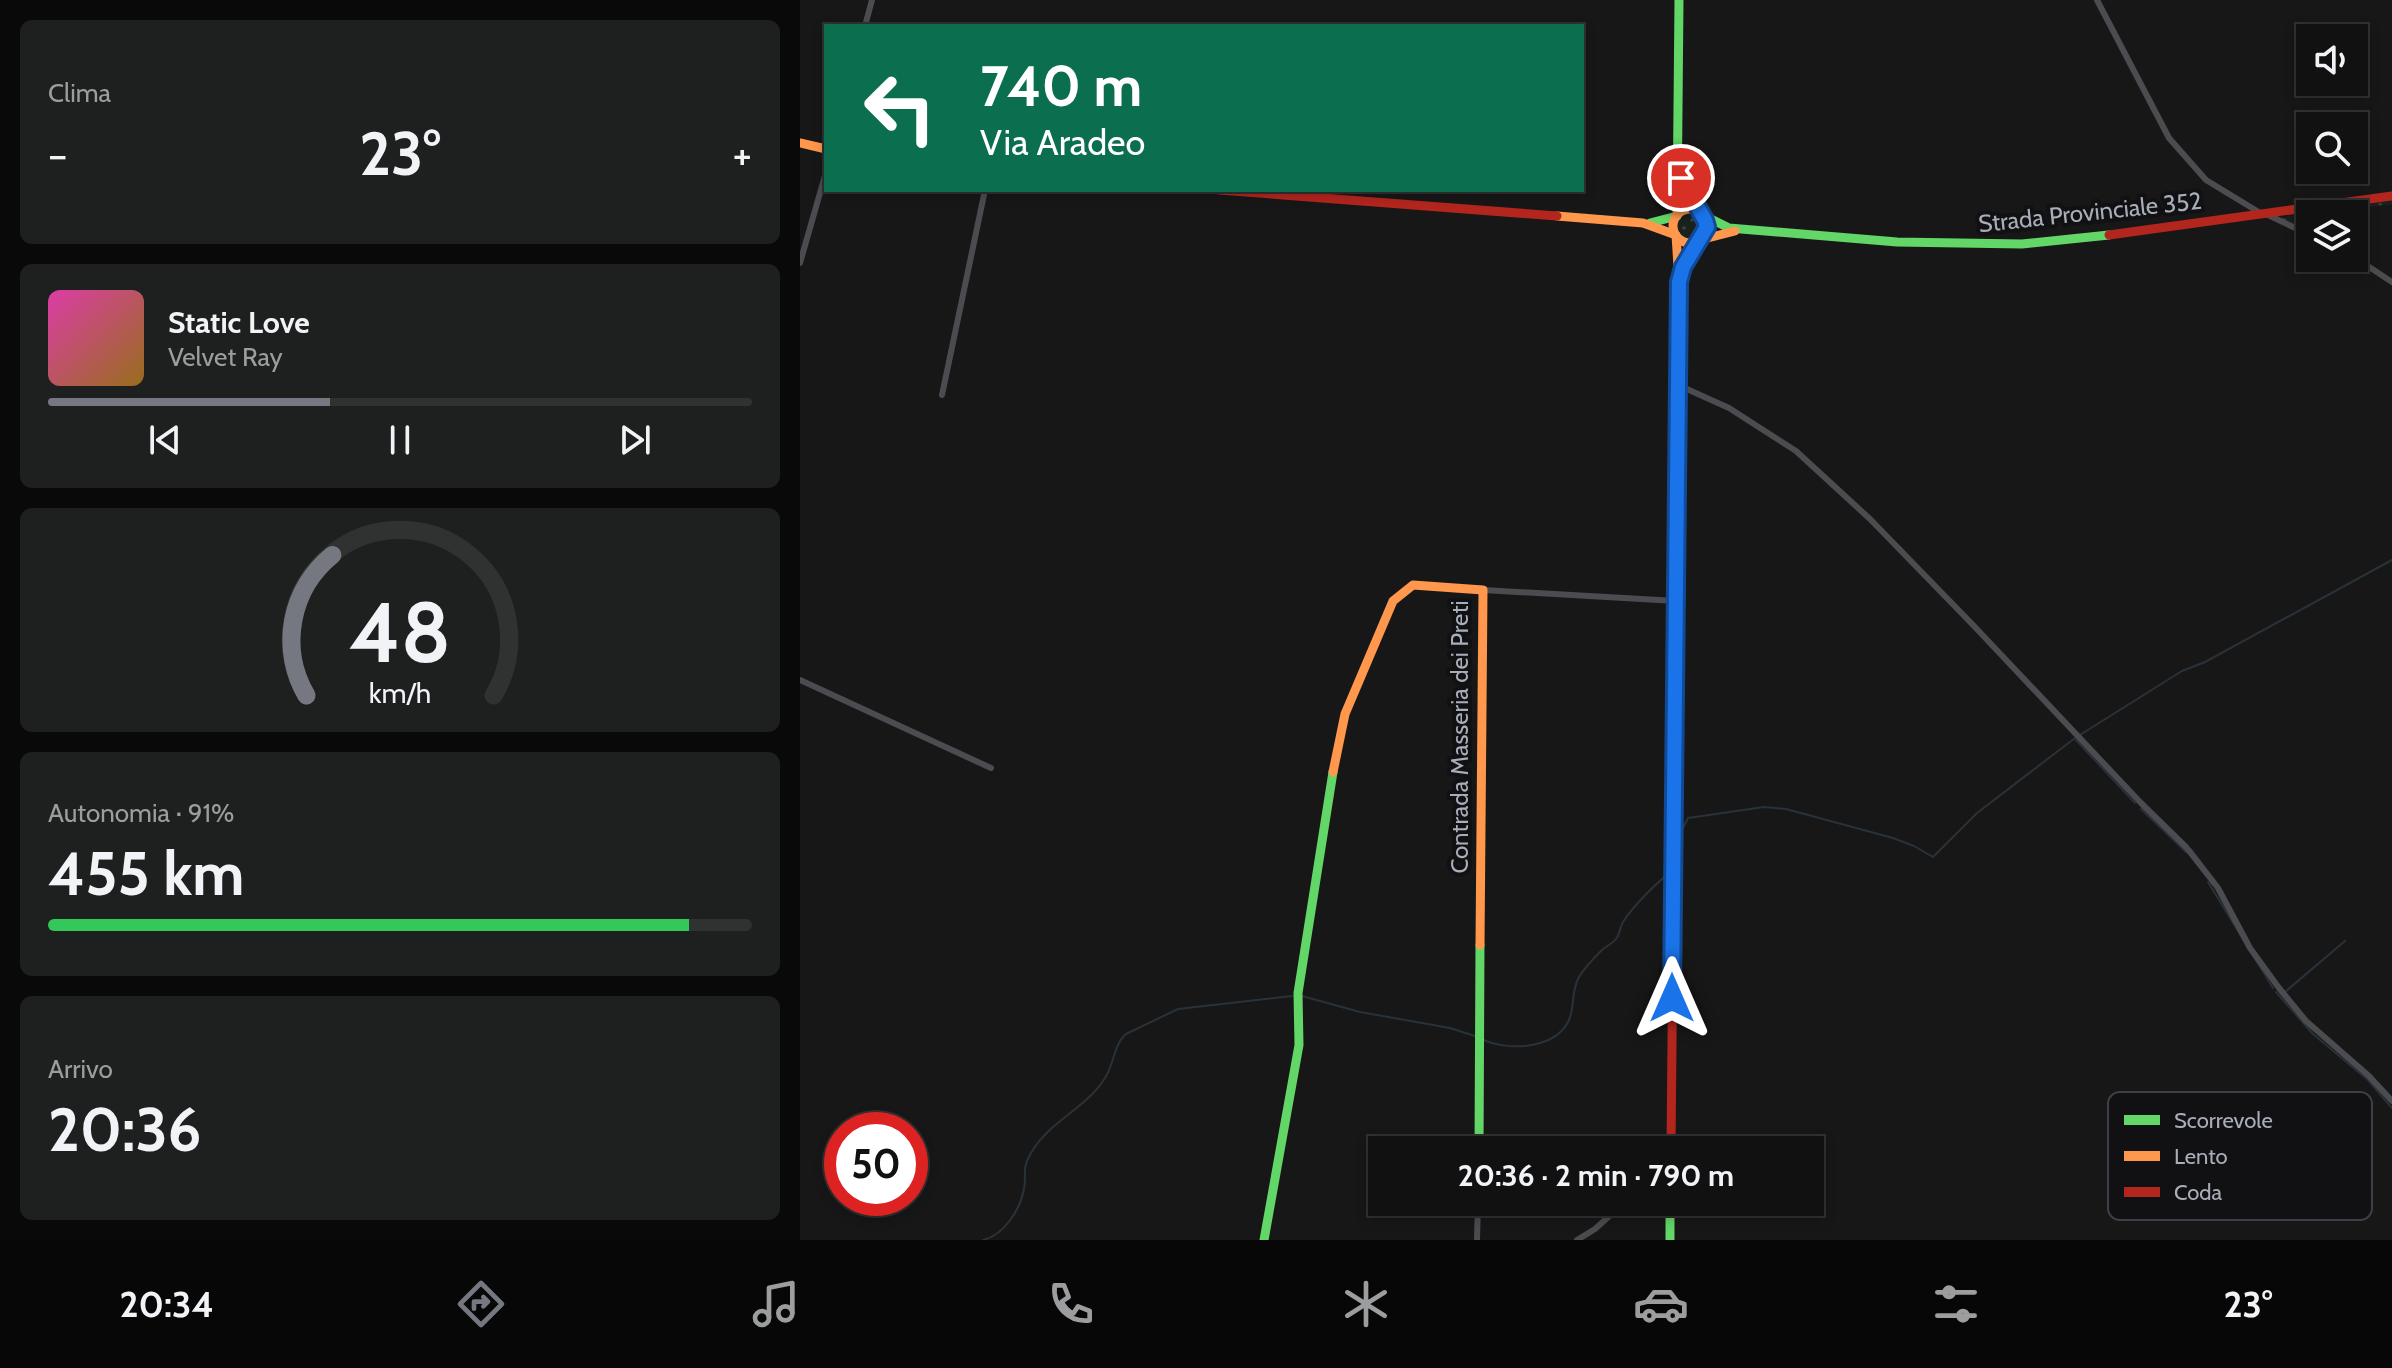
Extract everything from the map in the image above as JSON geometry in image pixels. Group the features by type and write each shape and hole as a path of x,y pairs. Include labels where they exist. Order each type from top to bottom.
{"main road":[{"path":"1671,1136 1679,282 1674,224 1680,166 1679,0"},
{"path":"800,143 824,149"},
{"path":"1679,282 1683,267 1707,227 1684,186 1680,166"},
{"path":"1245,192 1643,223 1654,223 1690,210 1701,214"},
{"name":"Strada Provinciale 352","path":"1701,214 1729,228 1743,231 1897,242 2022,244 2392,196"},
{"path":"1643,223 1676,235 1687,243 1700,240"},
{"name":"Strada Provinciale 352","path":"1700,240 1721,233 1743,231"},
{"name":"Contrada Masseria dei Preti","path":"1264,1240 1299,1045 1298,993 1326,806 1345,714 1393,601 1413,585 1483,590 1479,1136"},
{"path":"1670,1216 1670,1240"}],"street":[{"path":"866,24 872,0"},
{"path":"2097,0 2169,138 2206,180 2296,228"},
{"path":"800,263 824,179"},
{"path":"942,395 985,192"},
{"path":"2368,266 2392,282"},
{"path":"1678,385 1729,408 1796,451 1870,519 2201,863 2250,948 2279,988 2306,1021 2369,1076 2392,1101"},
{"path":"1483,590 1676,601"},
{"path":"800,680 991,768"},
{"path":"1477,1240 1478,1216"},
{"path":"1577,1240 1609,1216"}],"shaded area":[{"path":"2392,201 2392,204 2368,207 2368,205"},
{"path":"1690,212 1700,216 1704,226 1700,236 1690,240 1680,236 1676,226 1680,216"},
{"path":"2296,215 2290,218 2296,226 2279,218"}],"waterway":[{"path":"1677,871 1681,869 1682,830 1688,818 1764,807 1786,809 1893,838 1933,857 1977,813 2075,738 2182,671 2205,662 2392,560"},
{"path":"2076,740 2135,803"},
{"path":"2141,809 2186,852"},
{"path":"2191,849 2216,882"},
{"path":"1484,1040 1505,1046 1530,1045 1552,1038 1561,1031 1570,1017 1576,984 1583,972 1616,939 1623,922 1638,903 1671,873"},
{"path":"2208,882 2273,988"},
{"path":"2285,992 2345,941"},
{"path":"2276,992 2313,1034 2368,1080 2392,1108"},
{"path":"983,1240 998,1233 1015,1213 1022,1197 1025,1168 1031,1153 1047,1132 1097,1089 1126,1034 1178,1009 1292,996"},
{"path":"1302,996 1360,1012 1450,1028 1475,1036"}],"traffic: fast":[{"path":"1650,223 1677,216 1679,0"},
{"path":"1680,166 1684,186 1701,214 1729,228 1897,242 2022,244 2109,235"},
{"path":"1264,1240 1299,1045 1298,993 1333,772"},
{"path":"1479,1136 1480,945"},
{"path":"1670,1216 1670,1240"}],"traffic: slow":[{"path":"800,143 824,149"},
{"path":"1690,209 1702,214 1707,226 1702,238 1690,243 1678,238 1673,226 1678,214 1690,209"},
{"path":"1557,216 1643,223 1676,235 1679,282 1675,720"},
{"path":"1680,275 1700,240 1735,231"},
{"path":"1333,772 1345,714 1393,601 1413,585 1483,590 1480,945"}],"traffic: jam":[{"path":"1245,192 1557,216"},
{"path":"2109,235 2392,196"},
{"path":"1671,1136 1675,720"}],"route":[{"path":"1672,998 1679,282 1683,267 1707,227 1681,178"}]}
